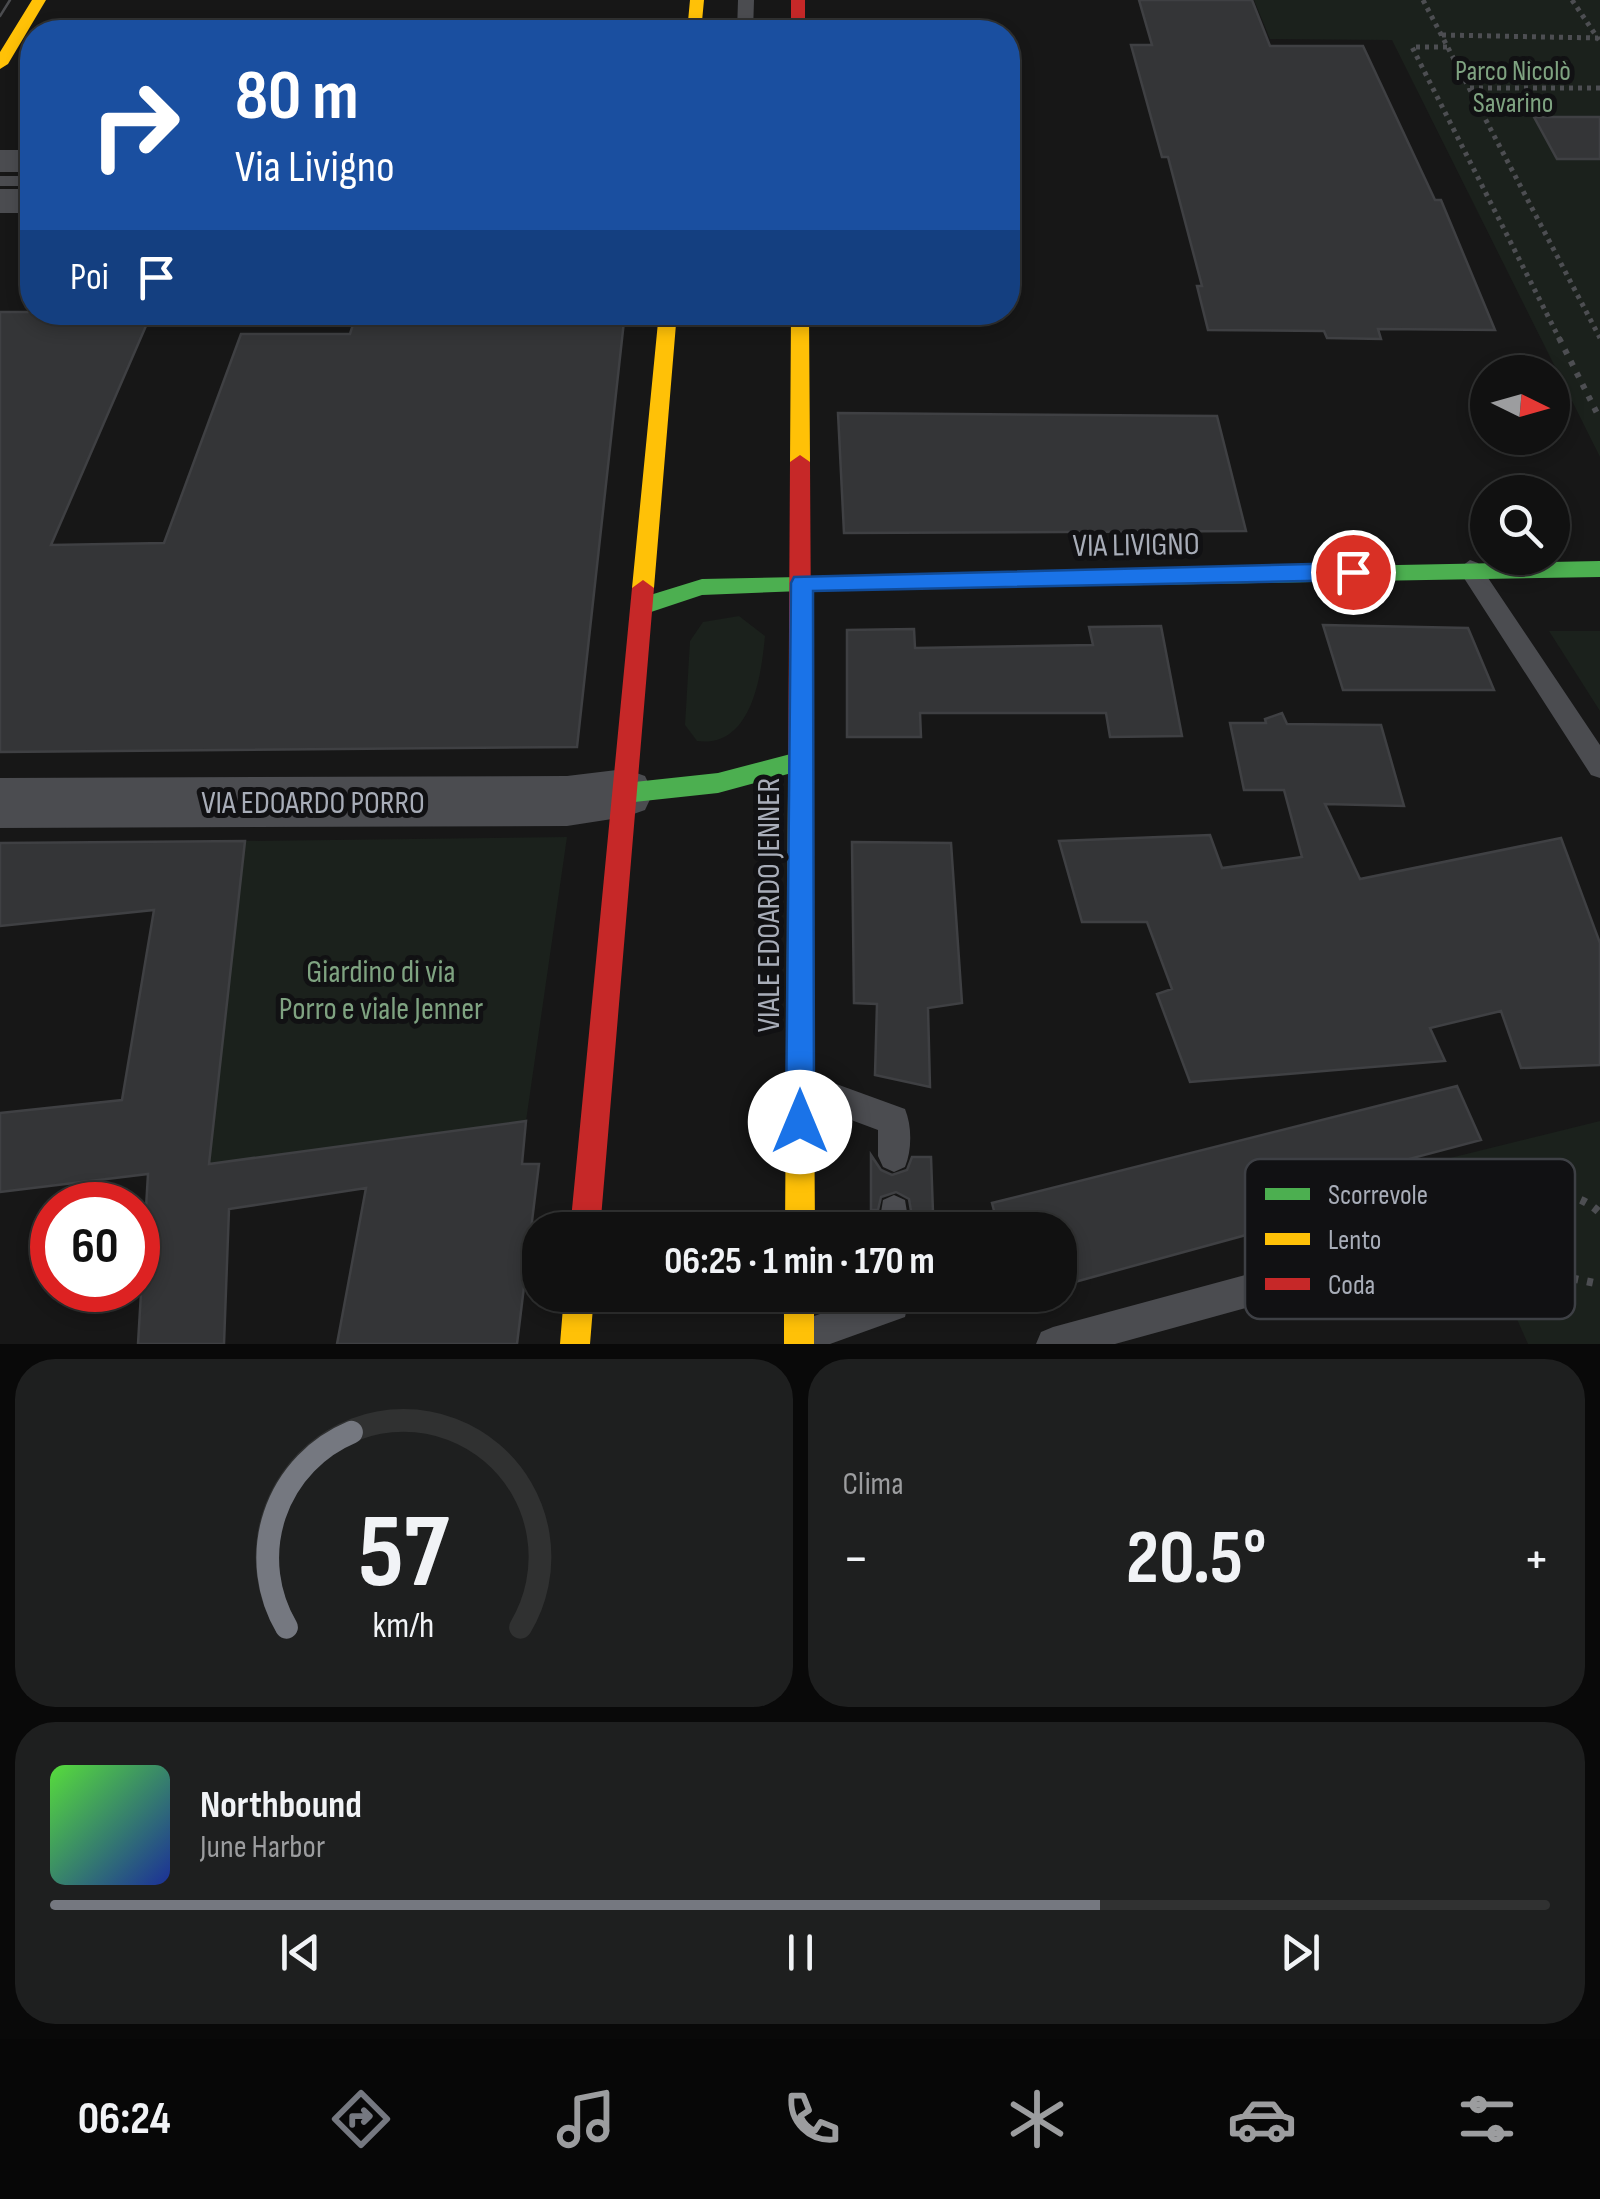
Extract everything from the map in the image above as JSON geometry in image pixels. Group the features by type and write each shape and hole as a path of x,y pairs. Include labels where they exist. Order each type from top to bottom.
{"main road":[{"path":"0,64 20,30"},
{"path":"587,1212 667,325"},
{"name":"VIALE EDOARDO JENNER","path":"800,325 800,1212"},
{"name":"VIA LIVIGNO","path":"1570,569 1600,569"},
{"name":"VIA LIVIGNO","path":"802,583 1470,570"},
{"path":"642,606 702,588 802,583"},
{"name":"VIALE EDOARDO JENNER","path":"624,793 718,783 802,761"},
{"path":"575,1344 578,1312"},
{"path":"799,1340 800,1312"}],"street":[{"name":"VIA EDOARDO PORRO","path":"0,803 567,802 624,793"}],"lane":[{"path":"1473,575 1600,768"},
{"path":"800,1086 894,1120 894,1156"},
{"path":"1053,1344 1245,1292"},
{"path":"799,1340 874,1312"}],"path":[{"path":"1423,0 1600,338"},
{"path":"1572,0 1599,39"},
{"path":"1442,35 1599,39"},
{"path":"1448,47 1412,47 1600,419"},
{"path":"1470,88 1600,88"},
{"path":"1575,1197 1588,1200 1600,1213"},
{"path":"1575,1279 1600,1284"}],"green space":[{"name":"Parco Nicolò Savarino","path":"1254,0 1600,0 1600,457 1570,397 1570,355 1549,355 1392,40 1270,39"},
{"path":"739,616 765,636 756,690 750,707 730,734 697,741 685,725 690,641 703,622"},
{"path":"1549,631 1600,631 1600,711"},
{"name":"Giardino di via Porro e viale Jenner","path":"567,837 526,1121 209,1167 245,841"},
{"path":"1600,1121 1600,1344 1528,1344 1517,1319 1575,1319 1575,1159 1446,1159"}],"building":[{"path":"1139,0 1252,0 1270,46 1363,46 1435,200 1441,200 1495,330 1378,329 1381,339 1327,338 1324,331 1208,330 1197,286 1202,286 1168,157 1162,157 1131,45 1152,45"},
{"path":"1534,117 1600,117 1600,159 1557,159"},
{"path":"0,312 20,312 20,325 146,325 51,545 164,543 241,334 350,334 353,325 624,325 577,747 0,752"},
{"path":"838,413 1217,416 1246,531 844,533"},
{"path":"1323,625 1468,628 1494,690 1343,690"},
{"path":"1161,626 1182,736 1110,737 1106,713 920,713 921,737 847,737 847,630 914,629 915,648 1093,645 1089,627"},
{"path":"1282,713 1287,724 1381,725 1404,806 1325,804 1360,879 1561,838 1600,943 1600,1065 1521,1068 1501,1011 1430,1028 1445,1061 1190,1082 1157,994 1172,989 1147,922 1082,922 1059,841 1210,835 1222,868 1302,857 1284,790 1244,790 1230,723 1266,723 1265,719"},
{"path":"245,841 209,1164 526,1121 522,1164 539,1164 533,1212 522,1212 522,1303 517,1344 337,1344 366,1188 229,1209 224,1344 138,1344 140,1312 160,1312 160,1182 148,1182 148,1174 82,1182 30,1182 30,1188 0,1192 0,1113 122,1100 154,910 0,926 0,843"},
{"path":"852,842 951,843 962,1003 928,1008 930,1087 875,1075 877,1004 854,1003"},
{"path":"1457,1086 1481,1140 1409,1159 1245,1159 1245,1235 1077,1281 1077,1212 994,1212 992,1203"},
{"path":"871,1155 881,1170 892,1175 907,1170 912,1157 931,1157 933,1212 911,1211 909,1199 896,1192 881,1197 878,1210 871,1210"}],"tram line":[{"path":"0,16 10,0"}],"traffic: fast":[{"path":"802,583 1600,569"},
{"path":"642,606 702,587 802,583"},
{"path":"625,793 718,783 802,761"}],"traffic: slow":[{"path":"27,20 39,0"},
{"path":"695,20 697,0"},
{"path":"0,64 20,31"},
{"path":"643,588 667,325"},
{"path":"800,325 800,462"},
{"path":"800,796 800,1212"},
{"path":"575,1344 578,1312"},
{"path":"799,1312 799,1344"}],"traffic: jam":[{"path":"798,0 798,20"},
{"path":"800,462 800,796"},
{"path":"587,1212 643,588"}],"route":[{"path":"800,1122 802,583 1353,572"}]}
